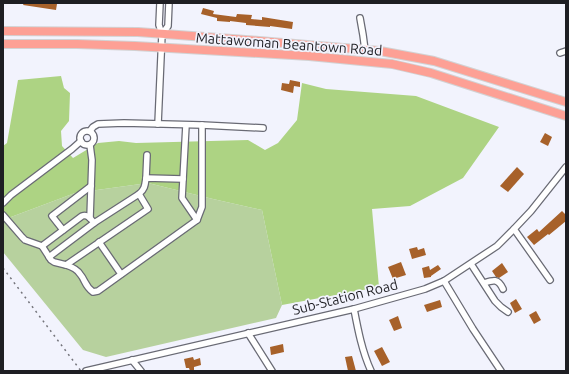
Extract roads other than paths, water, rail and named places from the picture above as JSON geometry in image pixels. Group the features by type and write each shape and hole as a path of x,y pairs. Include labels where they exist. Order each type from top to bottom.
{"highway":[{"name":"Mattawoman Beantown Road","path":"3,31 138,32 380,51 430,60 566,102"},
{"name":"Mattawoman Beantown Road","path":"3,44 77,44 161,48 309,56 392,64 431,73 566,116"},
{"path":"353,60 361,56 423,66 430,60"}],"street":[{"path":"158,124 162,34 159,25 160,3"},
{"path":"162,34 168,26 169,3"},
{"path":"360,18 365,50"},
{"path":"560,53 566,51"},
{"path":"90,132 93,127 98,124 124,123 263,128"},
{"path":"186,125 182,198 197,220"},
{"path":"3,215 25,240 42,246 54,262 75,269 81,274 88,288 93,292 98,291 197,220 202,207 202,125"},
{"path":"3,203 72,149 81,141 83,132 88,131 94,135 94,141 90,145"},
{"path":"81,141 84,144 90,145"},
{"path":"90,145 92,160 90,218"},
{"path":"49,257 94,223 143,190 145,187 146,178 146,155"},
{"name":"Sub-Station Road","path":"86,371 354,309 425,289 444,281 497,246 531,211 566,168"},
{"path":"146,178 183,179"},
{"path":"63,230 52,216 91,186"},
{"path":"66,265 148,209 139,194"},
{"path":"42,246 82,216 87,216 94,223"},
{"path":"514,229 550,280"},
{"path":"99,242 121,274"},
{"path":"471,264 495,301 508,312"},
{"path":"484,283 494,280 498,281 503,288"},
{"path":"444,281 501,371"},
{"path":"354,309 360,340 371,371"},
{"path":"248,333 272,371"},
{"path":"132,360 141,371"}],"railway":[{"path":"3,268 81,371"}]}
